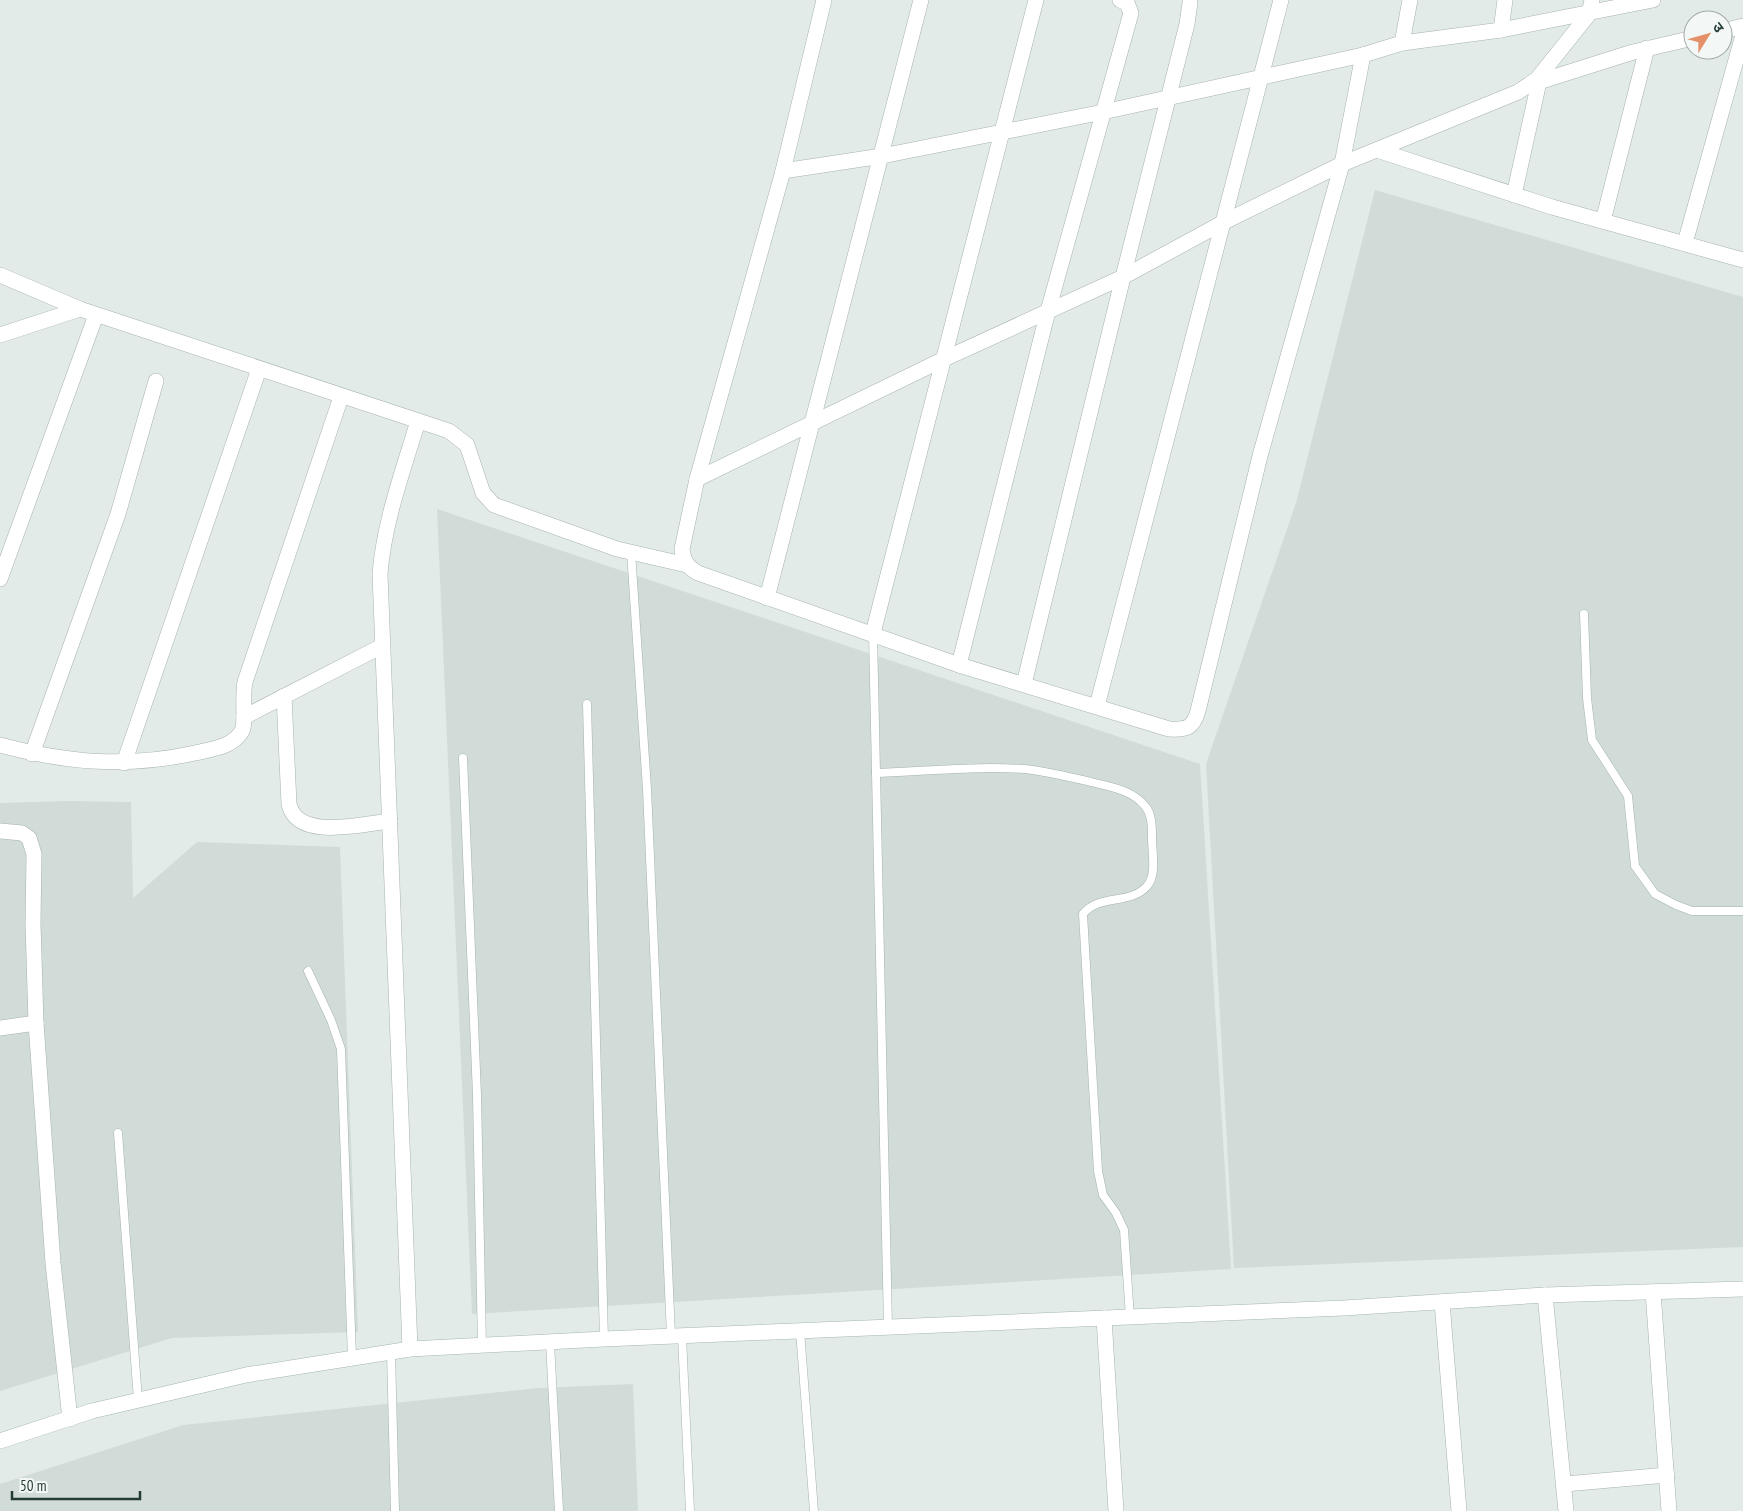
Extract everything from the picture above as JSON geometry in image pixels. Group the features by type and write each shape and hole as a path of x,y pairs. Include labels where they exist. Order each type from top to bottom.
{"street":[{"path":"687,565 683,559 682,549 696,478 783,171 824,0"},
{"path":"767,598 921,0"},
{"path":"873,633 1036,0"},
{"path":"959,665 1048,311 1130,13 1127,2 1120,0"},
{"path":"1097,706 1263,78 1271,36 1281,0"},
{"path":"1402,43 1410,0"},
{"path":"1501,30 1505,0"},
{"path":"783,171 882,156 1103,112 1363,55 1402,43 1501,30 1591,7 1653,0"},
{"path":"1024,684 1187,24 1190,3"},
{"path":"1514,195 1535,83 1591,7"},
{"path":"1685,243 1743,35"},
{"path":"696,478 813,424 942,360 1123,277 1224,222 1342,164 1496,102 1535,83 1647,48 1683,40"},
{"path":"1603,221 1647,48"},
{"path":"0,275 96,315 449,431 467,445 483,493 494,505 630,552 687,565 698,572 767,598 873,633 959,665 1169,728 1190,728 1195,722 1260,456 1342,164 1363,55"},
{"path":"1377,150 1514,195 1743,260"},
{"path":"0,335 80,309"},
{"path":"0,579 96,315"},
{"path":"124,763 258,368"},
{"path":"32,754 118,514 156,381"},
{"path":"0,745 32,754 73,761 124,763 161,760 218,748 236,739 243,730 242,702 245,682 341,397"},
{"path":"410,1349 380,605 382,550 418,421"},
{"path":"244,717 382,646"},
{"path":"284,696 290,804 296,818 312,827 390,821"},
{"path":"0,830 22,833 29,838 32,845 36,1023 53,1262 70,1419"},
{"path":"0,1028 36,1023"},
{"path":"0,1441 138,1400 246,1375 410,1349 1130,1317 1442,1302 1545,1295 1743,1289"},
{"path":"1653,1292 1670,1511"},
{"path":"1545,1295 1565,1484 1566,1511"},
{"path":"1442,1302 1459,1511"},
{"path":"1104,1318 1116,1511"},
{"path":"1565,1484 1666,1475"}],"lane":[{"path":"630,552 647,790 676,1336 690,1511"},
{"path":"1584,614 1587,698 1592,740 1628,796 1635,866 1655,894 1676,905 1692,910 1743,911"},
{"path":"873,633 888,1327"},
{"path":"586,704 604,1339"},
{"path":"462,758 477,1096 482,1346"},
{"path":"876,773 964,769 1024,770 1122,790 1138,798 1147,807 1151,817 1152,832 1152,875 1147,886 1138,893 1089,907 1083,914 1098,1171 1104,1195 1124,1230 1130,1317"},
{"path":"308,971 331,1020 341,1049 352,1358"},
{"path":"118,1133 138,1400"},
{"path":"800,1331 814,1511"},
{"path":"550,1343 559,1511"},
{"path":"391,1352 395,1511"}],"shaded area":[{"path":"1375,190 1743,297 1743,1247 1234,1268 1206,764 1296,503"},
{"path":"437,509 1200,764 1231,1269 472,1314"},
{"path":"131,802 133,898 197,842 340,847 358,1332 172,1338 0,1391 0,803"},
{"path":"633,1384 638,1511 0,1511 0,1484 183,1425 538,1388"}]}
